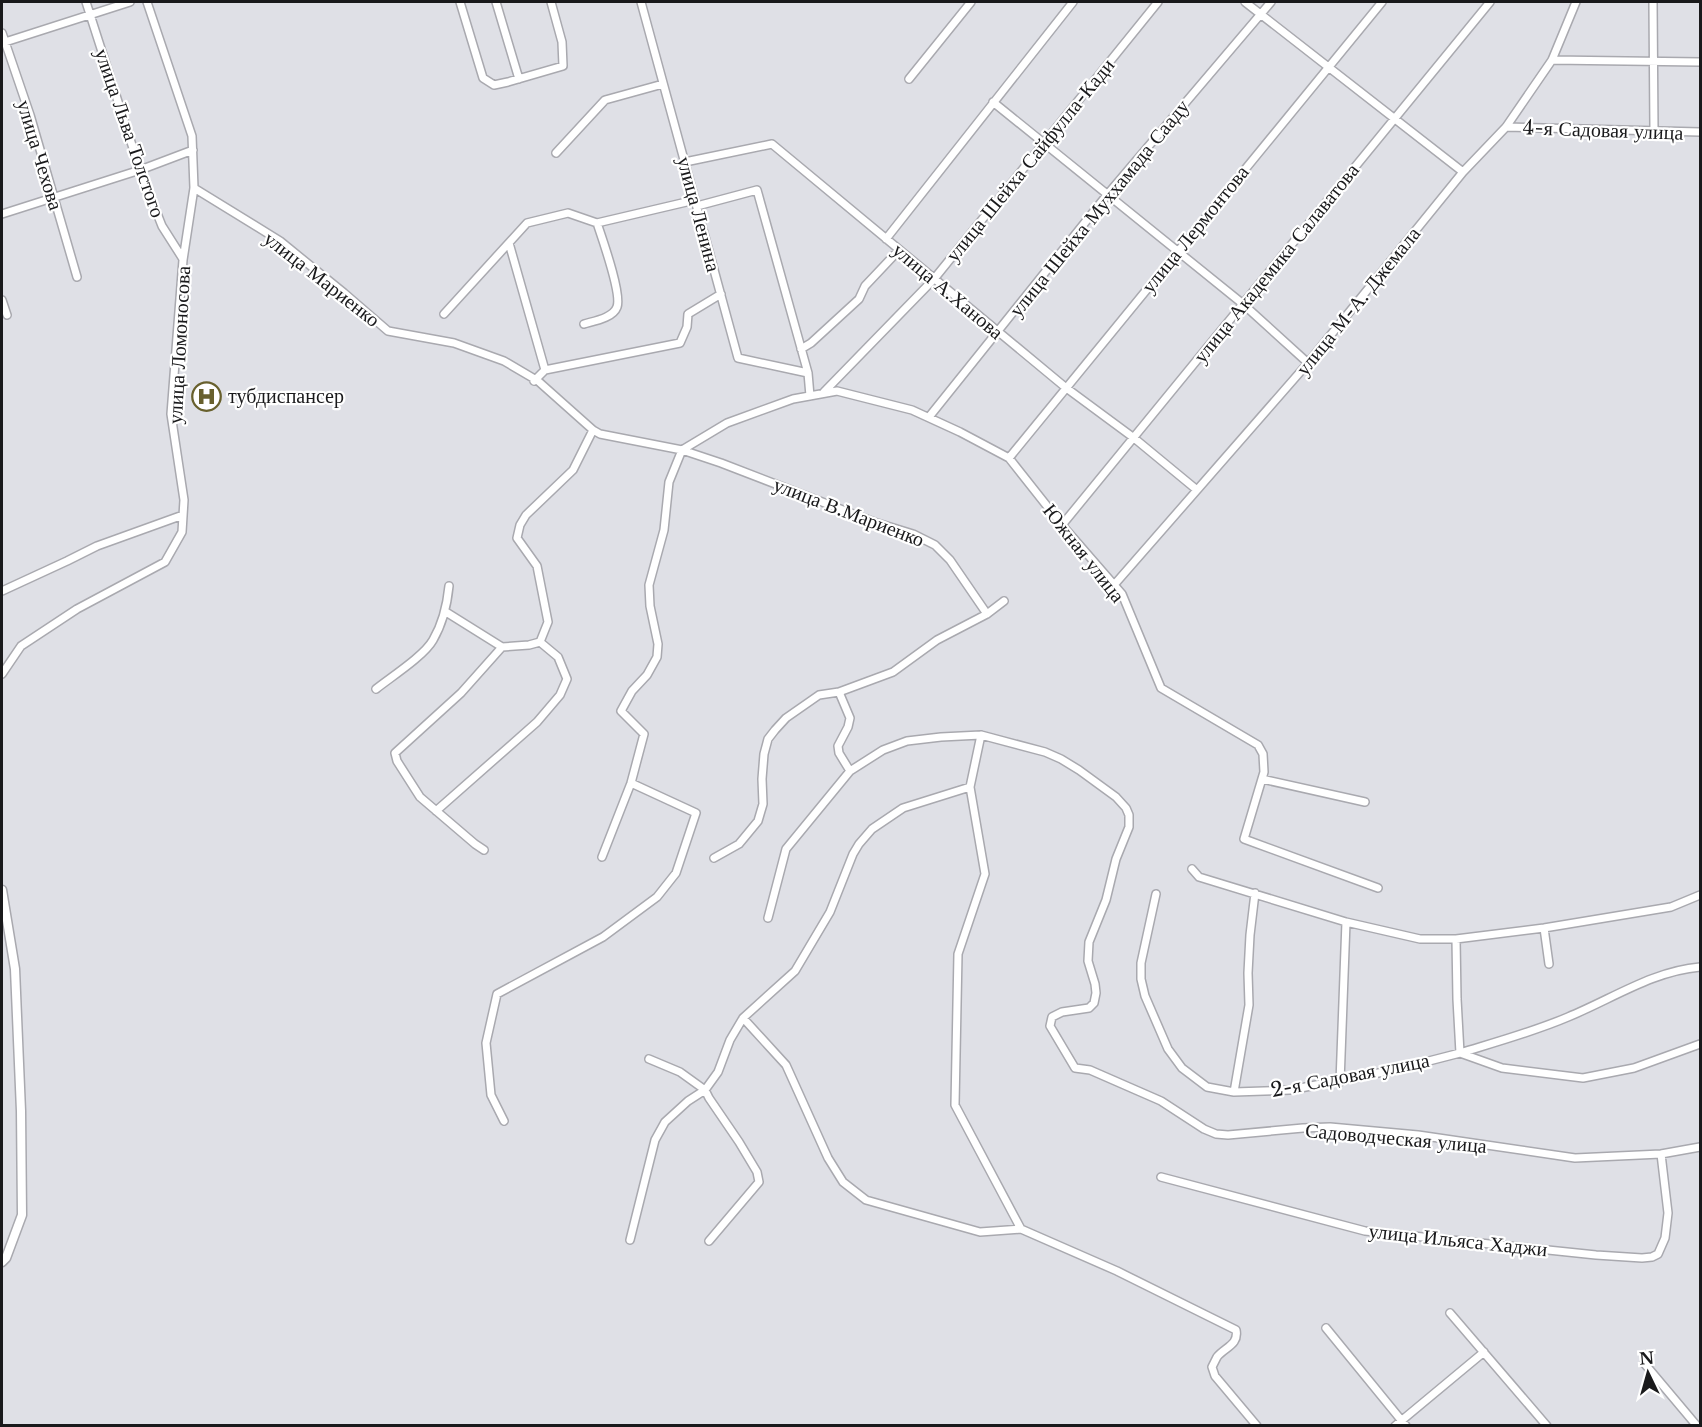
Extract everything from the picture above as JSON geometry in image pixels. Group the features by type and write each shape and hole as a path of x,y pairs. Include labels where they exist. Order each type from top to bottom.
{"street":[{"name":"улица Льва Толстого","path":"86,2 140,170 162,226 183,260"},
{"path":"3,43 130,2"},
{"name":"улица Ломоносова","path":"2,674 21,646 77,609 165,562 183,532 184,500 171,414 183,260 194,188 193,150 192,136 147,2"},
{"path":"460,2 483,78 494,85 563,66 562,42 551,2"},
{"path":"496,2 519,79"},
{"name":"улица Ленина","path":"641,2 738,358 808,373"},
{"path":"909,79 971,2"},
{"path":"886,239 1073,2"},
{"name":"улица Шейха Сайфулла-Кади","path":"822,393 934,279 1158,2"},
{"path":"1245,2 1463,172"},
{"name":"улица Шейха Муххамада Сааду","path":"929,417 1107,195 1271,2"},
{"name":"улица Лермонтова","path":"1009,458 1382,2"},
{"name":"улица Академика Салаватова","path":"1062,525 1490,2"},
{"name":"улица М-А. Джемала","path":"1114,585 1308,363 1463,172 1506,127 1552,60 1576,2"},
{"path":"1653,2 1654,131"},
{"name":"улица Чехова","path":"2,33 3,43 30,115 77,277"},
{"path":"1552,60 1701,62"},
{"path":"556,153 605,100 663,84"},
{"path":"993,102 1243,304 1308,363"},
{"name":"4-я Садовая улица","path":"1506,127 1701,132"},
{"name":"улица А.Ханова","path":"685,162 772,144 1065,387 1134,438 1197,490"},
{"path":"2,214 140,170 193,150"},
{"name":"улица Мариенко","path":"194,188 280,242 388,331 454,343 504,361 534,380 600,434 682,450"},
{"path":"444,314 527,223 568,213 597,223 757,190 808,373 810,396"},
{"path":"584,324 609,315 618,304 617,291 597,223"},
{"path":"509,243 545,370"},
{"path":"801,349 811,343 859,299 865,286 899,250"},
{"path":"534,380 545,370 680,343 687,327 688,314 721,294"},
{"path":"2,300 7,315"},
{"name":"Южная улица","path":"682,450 727,423 793,399 837,391 912,410 1009,458 1062,525 1122,594 1161,688 1258,745 1263,754 1264,772 1244,839 1378,888"},
{"path":"540,642 548,622 537,566 517,538 520,525 526,515 573,470 593,430"},
{"path":"602,857 631,783 644,734 621,711 632,691 647,675 657,657 658,644 650,606 649,585 664,530 669,482 682,450"},
{"name":"улица В.Мариенко","path":"682,450 874,522 913,534 935,545 950,560 987,614"},
{"path":"2,591 97,546 183,515"},
{"path":"376,689 433,642 446,612 449,586"},
{"path":"714,858 739,844 758,820 763,804 764,754 768,739 786,718 819,695 839,692 893,672 937,640 987,614 1004,601"},
{"path":"446,612 502,647 540,642"},
{"path":"436,811 537,722 560,695 567,679 558,657 540,642"},
{"path":"484,850 420,797 397,761 395,753 461,693 502,647"},
{"path":"839,692 850,718 838,746 839,753 850,771"},
{"path":"981,735 970,787 985,874 958,954 955,1105 1021,1229"},
{"name":"Садоводческая улица","path":"768,918 786,849 850,771 883,750 907,741 981,735 1045,752 1061,759 1116,797 1129,815 1129,827 1116,859 1106,900 1089,942 1088,961 1096,993 1094,1003 1089,1008 1062,1012 1052,1017 1050,1026 1076,1068 1090,1070 1161,1101 1204,1129 1216,1134 1330,1127 1418,1135 1575,1158 1661,1154 1701,1147"},
{"path":"1262,779 1365,802"},
{"path":"504,1121 491,1095 486,1043 497,994 603,938 657,897 676,873 696,813 631,783"},
{"path":"630,1240 655,1140 665,1122 688,1101 705,1090 718,1072 730,1040 743,1018 795,971 830,912 853,854 872,829 903,808 970,787"},
{"path":"1192,869 1199,877 1346,922 1420,939 1456,939 1544,928 1671,907 1701,895"},
{"path":"2,890 15,969 21,1111 22,1215 6,1258 2,1262"},
{"path":"1234,1092 1250,1005 1248,973 1255,893"},
{"name":"2-я Садовая улица","path":"1156,894 1141,963 1141,979 1145,996 1168,1049 1182,1068 1207,1087 1234,1092 1290,1090 1394,1071 1460,1053 1568,1017 1640,983 1667,973 1701,966"},
{"path":"1340,1082 1346,922"},
{"path":"1544,928 1549,964"},
{"path":"1456,939 1460,1053 1502,1068 1583,1078 1634,1068 1701,1044"},
{"path":"743,1018 786,1065 828,1158 843,1182 866,1200 980,1232 1021,1229 1117,1270 1236,1330 1238,1336 1236,1341 1216,1358 1212,1366 1215,1376 1257,1425"},
{"path":"649,1059 680,1072 705,1090 757,1172 759,1182 709,1241"},
{"name":"улица Ильяса Хаджи","path":"1161,1177 1365,1231 1642,1258 1658,1254 1665,1238 1668,1213 1661,1154"},
{"path":"1450,1313 1547,1425"},
{"path":"1326,1328 1404,1423"},
{"path":"1395,1425 1404,1423 1484,1352"},
{"path":"1644,1363 1697,1425"}],"place":[{"name":"тубдиспансер","path":"207,396"}]}
